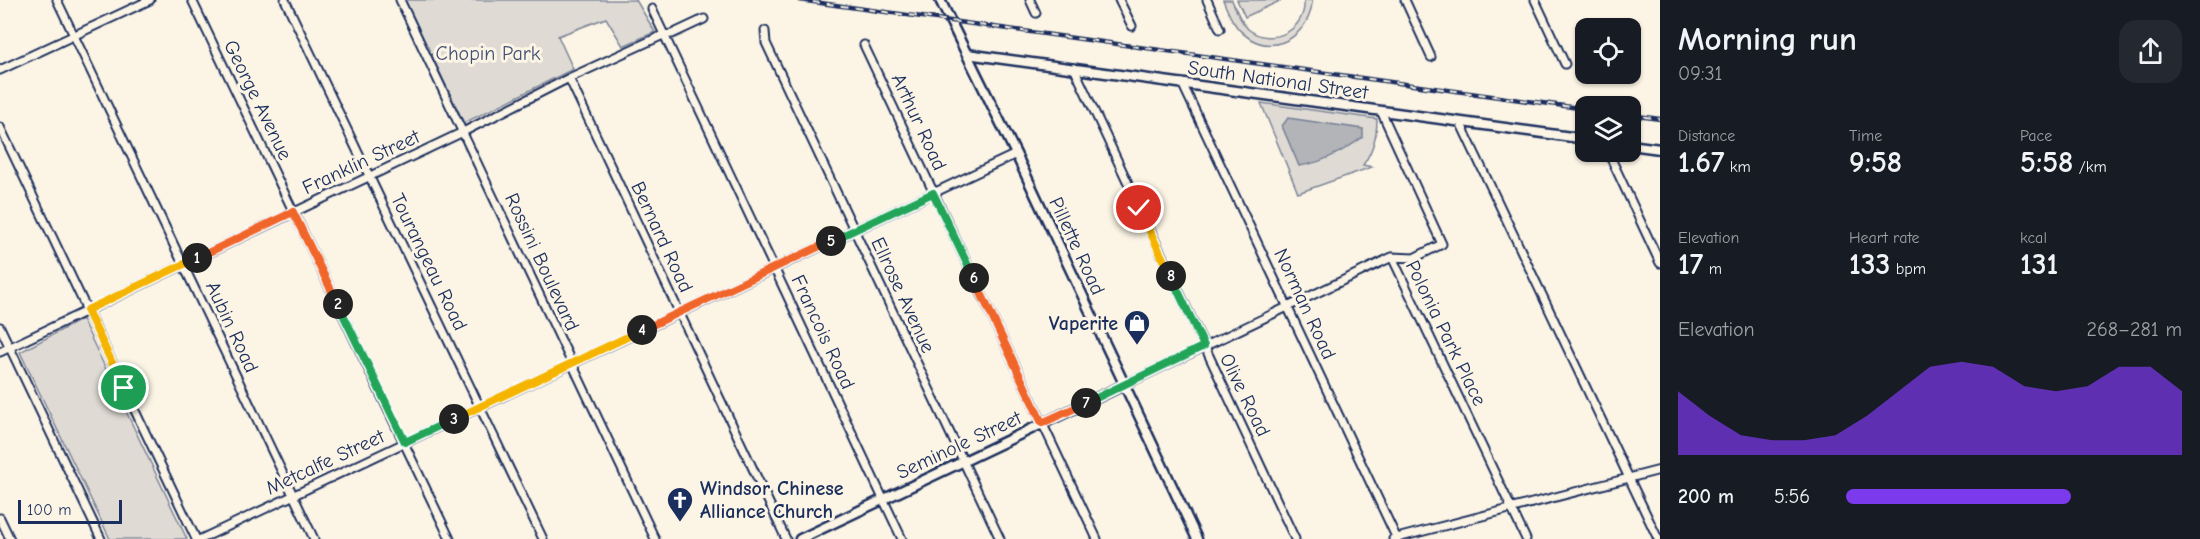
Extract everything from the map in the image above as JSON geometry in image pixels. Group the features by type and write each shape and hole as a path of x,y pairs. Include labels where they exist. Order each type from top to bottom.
{"street":[{"name":"Aubin Road","path":"57,0 314,539"},
{"path":"0,70 150,0"},
{"name":"George Avenue","path":"192,0 450,539"},
{"name":"Tourangeau Road","path":"285,0 543,539"},
{"name":"Rossini Boulevard","path":"400,0 655,539"},
{"name":"Pillette Road","path":"940,0 1016,154 1197,539"},
{"path":"1030,0 1036,13"},
{"path":"1119,0 1132,26"},
{"path":"1207,0 1220,29"},
{"path":"1405,0 1431,57"},
{"path":"1535,0 1565,64"},
{"name":"Francois Road","path":"652,9 902,539"},
{"name":"Franklin Street","path":"0,352 463,132 569,78 704,19"},
{"name":"Ellrose Avenue","path":"765,31 766,43 1000,539"},
{"name":"Arthur Road","path":"864,45 1097,539"},
{"name":"South National Street","path":"967,54 1575,138"},
{"name":"Olive Road","path":"1074,68 1296,539"},
{"name":"Bernard Road","path":"569,78 786,539"},
{"name":"Norman Road","path":"1182,83 1396,538"},
{"name":"Polonia Park Place","path":"1381,111 1442,244 1413,258 1392,257 1526,539"},
{"path":"1460,122 1658,539"},
{"path":"0,127 196,539"},
{"path":"1641,146 1660,149"},
{"name":"Metcalfe Street","path":"201,539 1016,154"},
{"path":"1613,162 1660,263"},
{"name":"Seminole Street","path":"800,539 1392,257"},
{"path":"0,327 101,539"},
{"path":"1396,538 1660,470"},
{"path":"0,518 10,539"}],"green space":[{"name":"Chopin Park","path":"405,0 636,0 655,32 623,46 606,18 558,36 573,69 464,123"},
{"path":"1223,0 1232,0 1240,19 1248,29 1267,37 1286,33 1294,27 1300,20 1304,0 1312,0 1306,22 1300,31 1291,38 1271,44 1260,43 1244,34 1233,21"},
{"path":"1237,0 1282,0 1245,17"},
{"path":"1261,103 1377,119 1374,143 1363,165 1372,167 1298,193"},
{"path":"82,319 187,539 110,539 20,352"}],"shaded area":[{"path":"1288,118 1363,129 1363,137 1333,156 1299,166 1282,126"}],"railway":[{"path":"799,0 1575,107"},
{"path":"1641,116 1660,119"}],"place":[{"name":"Vaperite","path":"1137,346"},
{"name":"Windsor Chinese Alliance Church","path":"680,523"}],"route":[{"path":"124,388 87,310 293,212 405,442 933,193 1042,423 1204,346 1139,208"}]}
